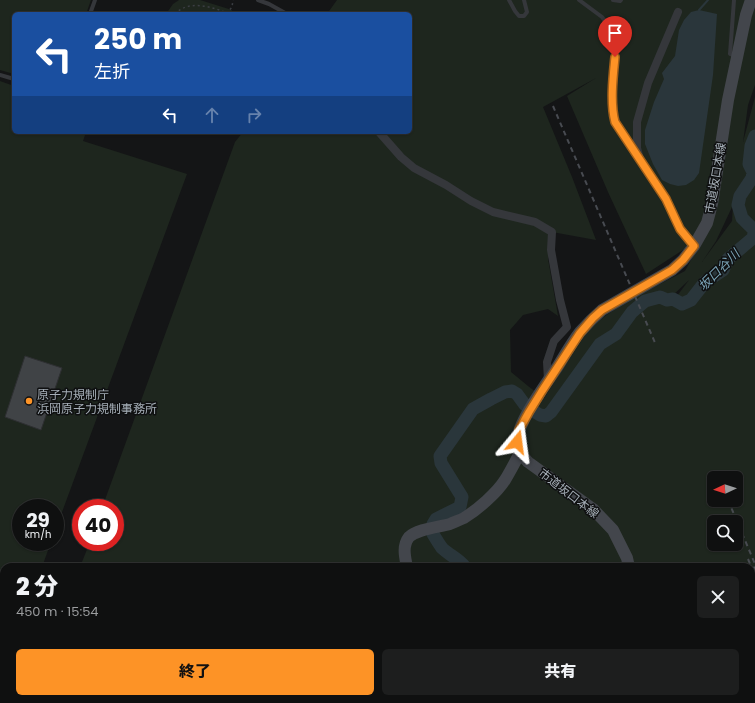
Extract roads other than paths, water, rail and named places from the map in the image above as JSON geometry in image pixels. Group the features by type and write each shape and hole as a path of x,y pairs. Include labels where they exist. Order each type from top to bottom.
{"street":[{"name":"市道坂口本線","path":"628,563 613,530 593,509 528,462 520,453 517,442 519,430 548,381 580,333 593,318 602,310 672,270 683,260 694,246 706,223 712,204 728,100 746,15 751,0"},
{"path":"640,159 637,122 648,83 678,12"},
{"path":"381,134 401,158 414,168 446,185 471,201 492,212 535,222 552,232 551,250 560,300 567,327 554,341 547,362 548,381"},
{"path":"405,563 404,552 406,543 410,537 416,532 449,524 464,518 497,490 505,480 520,453"}],"lane":[{"path":"91,12 95,0"},
{"path":"258,0 283,12"},
{"path":"509,0 519,16 524,16 527,12 524,0"},
{"path":"580,0 602,17 612,29 616,38 617,47 614,69 613,114 615,122 666,199 680,229 694,246"},
{"path":"613,0 621,0"},
{"path":"734,0 730,54 737,57"},
{"path":"0,75 12,78"}],"waterway":[{"path":"699,10 708,0"},
{"name":"坂口谷川","path":"535,412 546,416 551,412 600,344 616,334 632,312 645,301 660,297 667,300 673,299 682,304 691,300 705,282 723,270 728,259 753,238 753,229 742,218 738,205 740,196 752,178 753,172 749,164 751,146 755,136"},
{"name":"坂口谷川","path":"433,524 436,519 460,507 462,497 441,463 440,456 473,409 505,392 512,391 517,394 525,405"},
{"name":"坂口谷川","path":"433,534 442,548 461,563"}],"railway":[{"path":"553,106 656,345"},
{"path":"731,507 755,563"},
{"path":"748,559 750,563"}],"place":[{"name":"原子力規制庁 浜岡原子力規制事務所","path":"29,401"}]}
